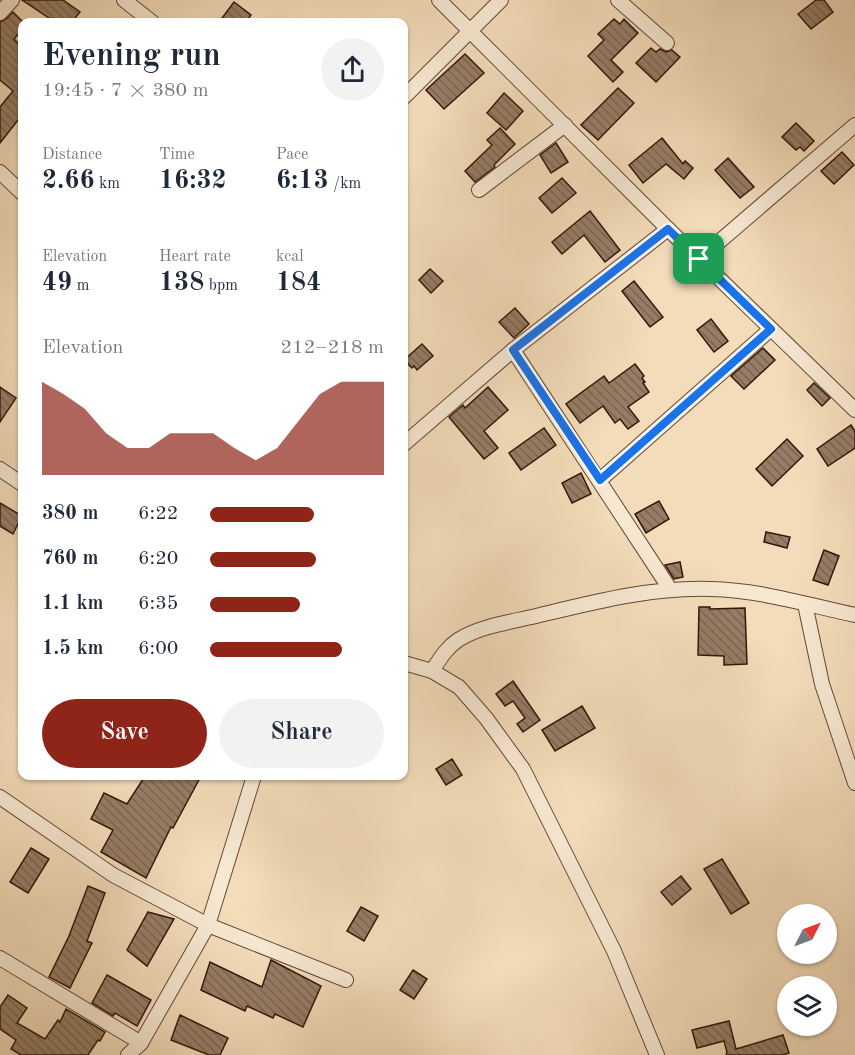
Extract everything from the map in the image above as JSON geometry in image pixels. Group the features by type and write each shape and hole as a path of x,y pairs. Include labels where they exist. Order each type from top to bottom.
{"street":[{"path":"0,13 12,0"},
{"path":"124,0 147,18"},
{"path":"439,0 668,229 855,410"},
{"path":"408,93 501,0"},
{"path":"618,0 667,43"},
{"path":"479,190 565,125"},
{"path":"699,259 855,125"},
{"path":"0,171 18,189"},
{"path":"408,441 513,350 668,229"},
{"path":"600,480 771,329"},
{"path":"513,350 669,589"},
{"path":"0,469 18,481"},
{"path":"432,671 445,650 459,639 489,627 617,597 669,589 713,589 760,595 855,615"},
{"path":"805,604 822,684 855,783"},
{"path":"408,664 432,671 459,687 486,718 523,769 614,951 657,1055"},
{"path":"128,1055 141,1044 208,925 253,780"},
{"path":"0,797 113,875 208,925 346,980"},
{"path":"0,958 141,1044"}],"building":[{"path":"22,0 63,0 80,12 75,18 49,18"},
{"path":"816,0 824,0 833,12 811,29 798,14"},
{"path":"234,2 251,15 249,18 222,18"},
{"path":"13,12 19,18 18,34 14,39 18,43 18,120 0,143 0,107 13,91 0,80 0,22"},
{"path":"614,19 620,24 624,19 638,33 611,60 623,72 613,82 588,56 604,40 598,34"},
{"path":"651,48 656,52 660,49 666,52 672,50 680,57 656,82 636,63"},
{"path":"465,54 484,73 444,109 426,90"},
{"path":"618,88 634,103 598,140 581,125"},
{"path":"504,93 523,111 506,130 487,113"},
{"path":"796,123 814,141 804,151 800,147 796,150 782,137"},
{"path":"500,128 515,144 494,165 495,167 475,182 465,171 492,145 487,140"},
{"path":"662,138 683,164 685,161 693,168 684,179 666,164 643,183 629,165"},
{"path":"556,143 568,162 551,173 540,155"},
{"path":"842,152 854,165 834,184 821,171"},
{"path":"728,158 754,187 740,198 715,170"},
{"path":"562,178 576,193 552,213 539,198"},
{"path":"590,211 620,250 605,262 584,235 562,254 552,242"},
{"path":"430,269 443,281 431,293 419,280"},
{"path":"634,281 663,317 650,327 622,291"},
{"path":"515,308 529,324 514,338 499,322"},
{"path":"711,319 728,341 714,352 697,330"},
{"path":"422,344 433,356 417,370 408,364 408,356"},
{"path":"763,348 775,360 744,389 731,376"},
{"path":"635,364 644,376 642,378 645,382 643,383 649,392 628,407 639,421 628,429 620,419 615,423 603,406 580,423 566,404 604,376 609,383"},
{"path":"814,383 830,398 822,406 807,390"},
{"path":"0,387 16,398 0,422"},
{"path":"488,387 508,410 484,431 498,448 484,459 449,417 463,405 465,408"},
{"path":"851,425 855,431 855,448 828,466 817,449"},
{"path":"544,428 556,445 521,470 509,453"},
{"path":"787,439 803,456 772,486 756,469"},
{"path":"581,473 591,494 572,503 562,483"},
{"path":"659,501 669,519 646,533 635,514"},
{"path":"0,503 18,514 18,524 13,534 0,526"},
{"path":"766,532 790,537 787,548 764,542"},
{"path":"824,550 839,556 828,585 813,580"},
{"path":"680,562 683,577 674,579 665,565"},
{"path":"699,607 745,608 747,664 724,665 724,656 698,655"},
{"path":"513,681 540,720 523,732 517,724 525,718 513,701 505,706 496,694"},
{"path":"582,706 595,728 555,751 542,730"},
{"path":"452,759 462,775 446,785 436,769"},
{"path":"142,780 199,780 173,828 171,827 146,878 101,852 113,830 91,819 104,793 127,804"},
{"path":"31,848 49,859 28,893 10,882"},
{"path":"722,859 749,903 731,914 704,869"},
{"path":"681,876 691,889 672,905 661,892"},
{"path":"88,886 105,893 87,941 92,943 70,988 49,977 69,936"},
{"path":"361,907 378,916 364,941 347,931"},
{"path":"148,912 174,919 147,966 127,950"},
{"path":"271,960 321,986 303,1027 275,1014 273,1018 247,1006 245,1011 201,990 210,962 262,987"},
{"path":"413,970 427,979 414,999 400,990"},
{"path":"107,975 151,1000 137,1026 115,1013 113,1016 92,1003"},
{"path":"8,995 27,1008 17,1023 45,1039 58,1020 60,1022 66,1009 105,1032 88,1055 21,1055 11,1049 16,1040 0,1029 0,1007"},
{"path":"180,1015 228,1038 220,1055 209,1055 171,1040"},
{"path":"729,1021 736,1049 783,1036 789,1053 783,1055 726,1055 724,1041 697,1048 692,1030"}],"route":[{"path":"668,229 699,259 771,329 600,480 513,350 668,229"}]}
